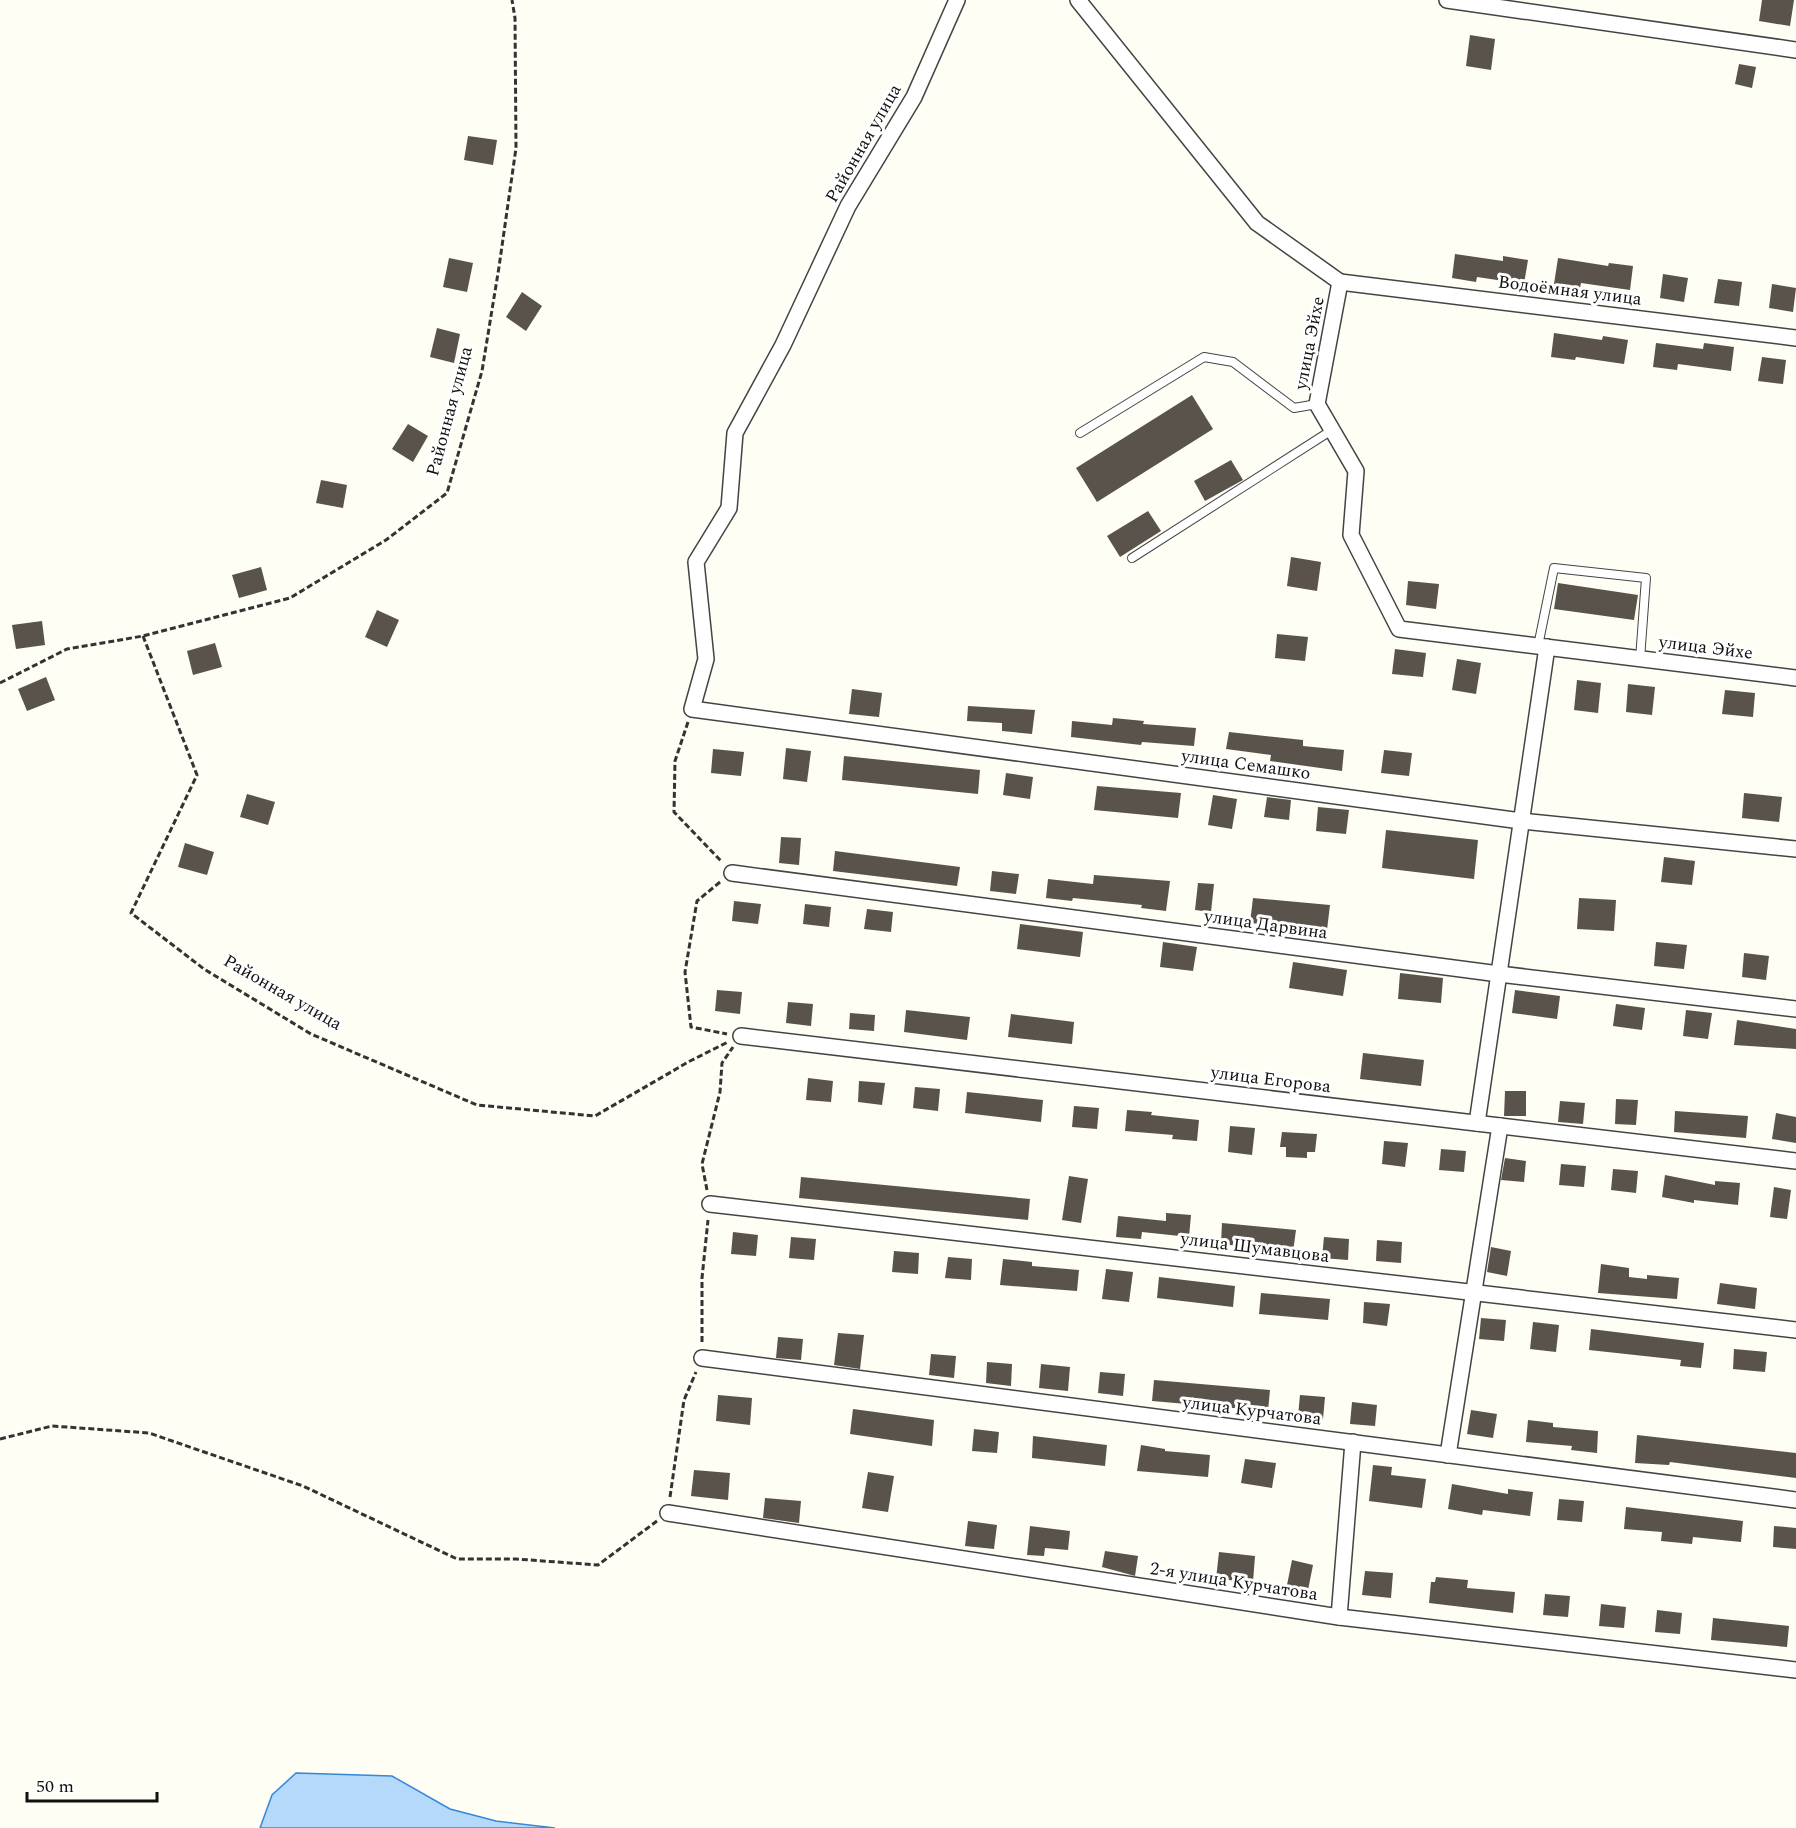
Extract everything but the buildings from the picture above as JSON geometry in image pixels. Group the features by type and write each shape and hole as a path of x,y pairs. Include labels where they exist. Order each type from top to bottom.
{"street":[{"name":"Районная улица","path":"692,709 706,659 696,562 729,508 735,434 783,345 848,206 914,98 957,0"},
{"name":"улица Эйхе","path":"1078,0 1257,223 1340,282 1317,404 1356,471 1351,535 1399,628 1796,678"},
{"path":"1446,0 1796,50"},
{"name":"Водоёмная улица","path":"1340,282 1796,338"},
{"path":"1477,1123 1521,821 1542,646"},
{"name":"улица Семашко","path":"692,709 1521,821 1796,849"},
{"name":"улица Дарвина","path":"732,873 1499,974 1796,1009"},
{"name":"улица Егорова","path":"741,1036 1796,1161"},
{"path":"1448,1455 1500,1126"},
{"name":"улица Шумавцова","path":"710,1204 1796,1330"},
{"name":"улица Курчатова","path":"702,1358 1796,1500"},
{"path":"1339,1617 1353,1442"},
{"name":"2-я улица Курчатова","path":"668,1514 1339,1617 1796,1670"}],"lane":[{"path":"1080,433 1204,357 1233,362 1294,408 1317,404"},
{"path":"1132,558 1332,430"},
{"path":"1542,646 1554,568 1646,578 1640,658"}],"path":[{"name":"Районная улица","path":"0,683 67,649 143,636 290,598 386,540 447,493 482,370 516,148 515,18 512,0"},
{"name":"Районная улица","path":"143,636 197,774 131,913 204,969 311,1034 477,1106 595,1116 690,1061 741,1036"},
{"path":"0,1439 52,1425 149,1433 303,1486 457,1558 516,1559 598,1565 668,1514 684,1400 702,1358 702,1278 710,1204 702,1164 720,1092 722,1063 741,1036 691,1027 685,972 697,901 732,873 674,812 675,761 692,709"}],"water":[{"path":"296,1773 392,1776 450,1809 496,1821 555,1828 260,1828 272,1795"}]}
